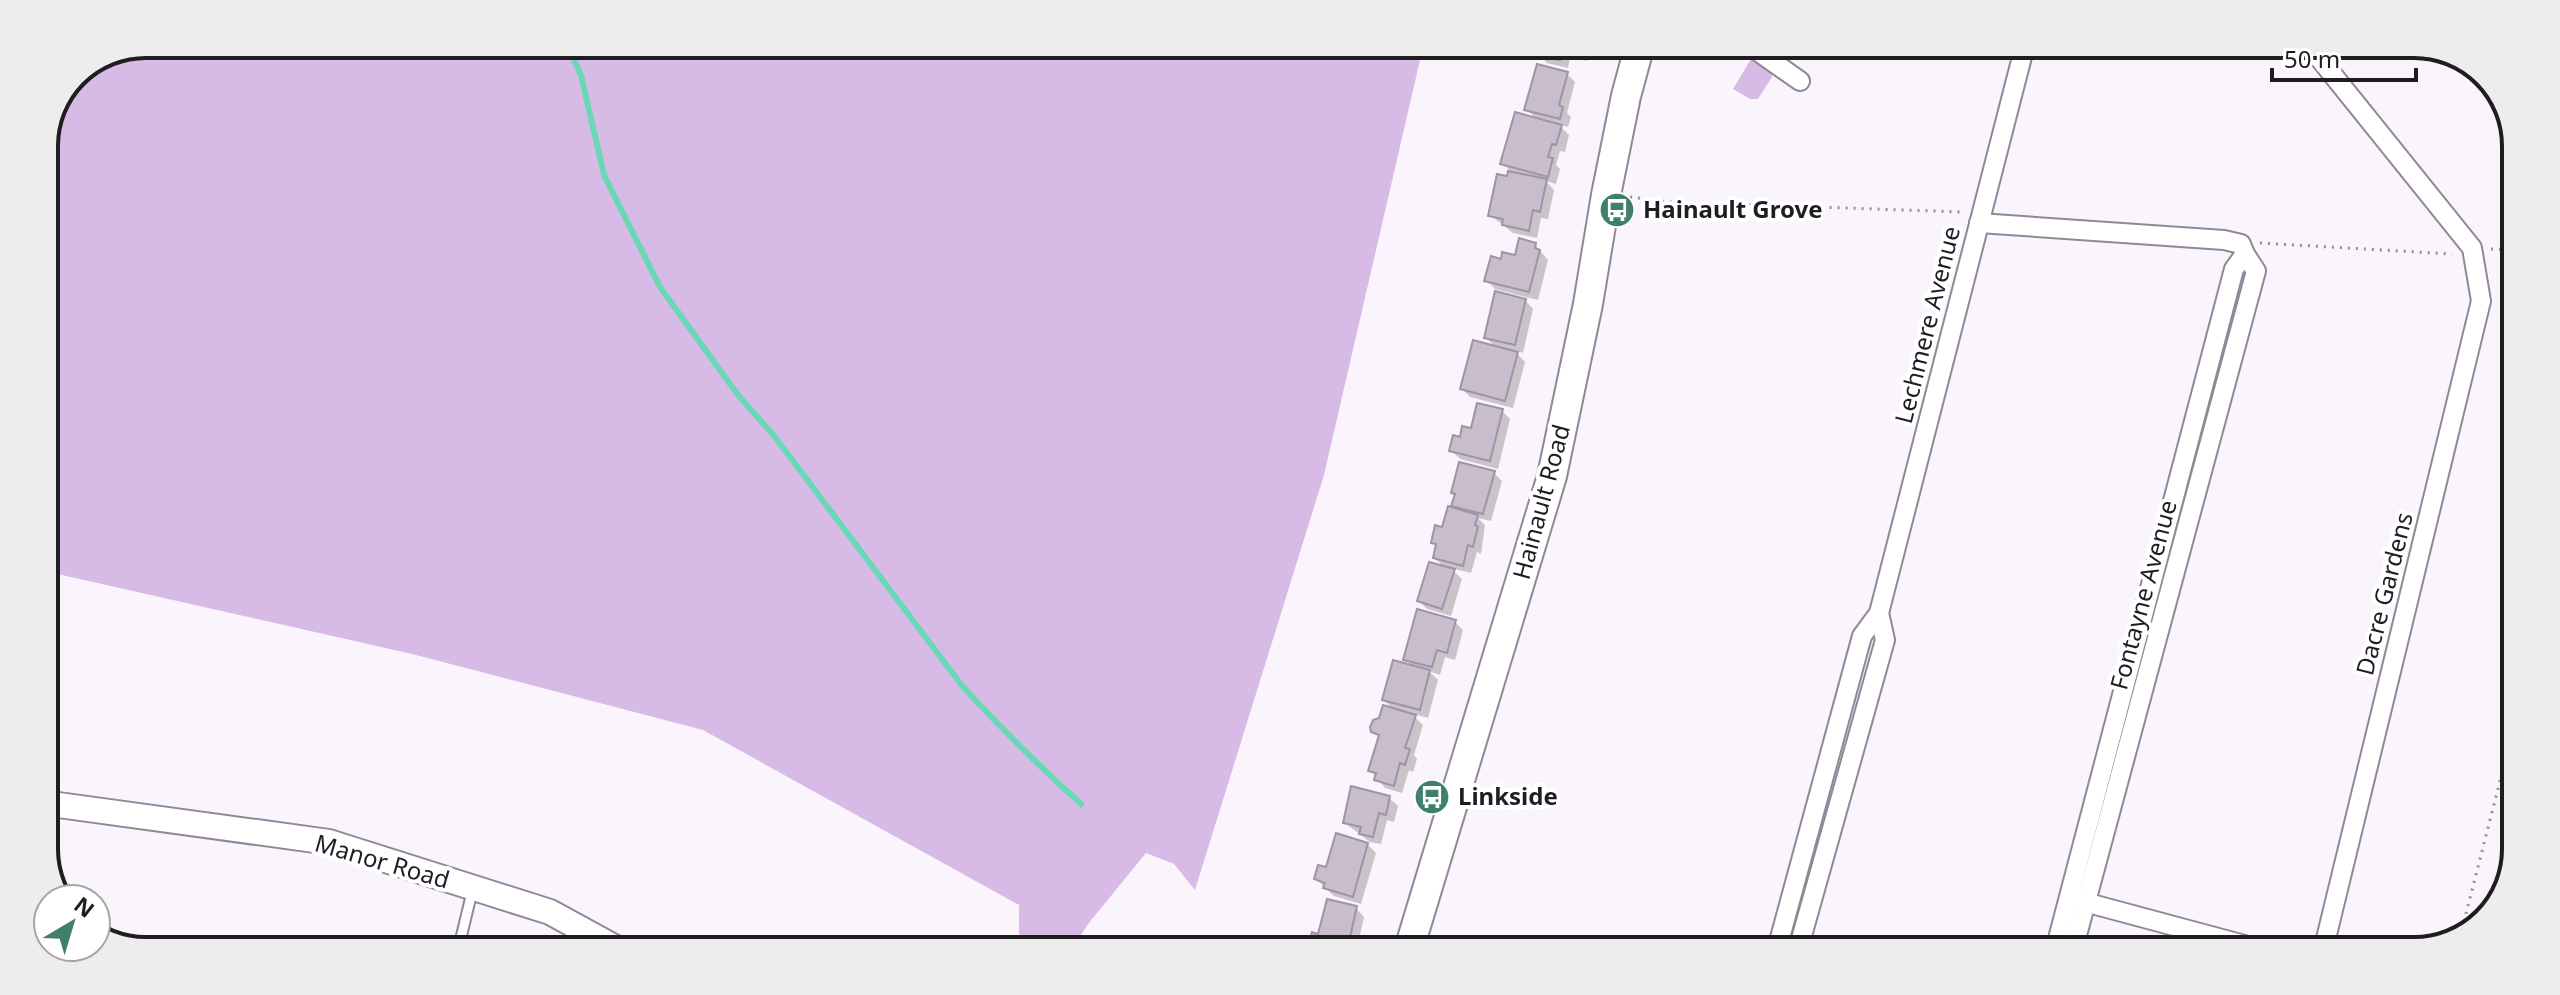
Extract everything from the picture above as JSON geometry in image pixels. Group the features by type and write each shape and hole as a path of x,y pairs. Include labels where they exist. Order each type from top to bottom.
{"main road":[{"name":"Hainault Road","path":"1413,937 1552,476 1588,304 1606,195 1637,58"},
{"name":"Manor Road","path":"58,805 329,842 550,912 596,937"}],"street":[{"path":"1767,58 1800,81"},
{"name":"Lechmere Avenue","path":"1780,937 1862,636 1879,613 2022,58"},
{"path":"2319,58 2472,252"},
{"path":"1981,218 2209,239 2240,256"},
{"name":"Dacre Gardens","path":"2326,937 2481,301 2472,252"},
{"name":"Fontayne Avenue","path":"2074,937 2078,900 2161,586 2240,256 2256,271 2161,586"},
{"name":"Lechmere Avenue","path":"1802,937 1885,640 1879,613"},
{"path":"1810,830 1831,834"},
{"path":"2078,900 2215,937"},
{"name":"Fontayne Avenue","path":"2061,937 2078,900"}],"lane":[{"path":"461,937 473,888"}],"path":[{"path":"1606,195 1669,202 1981,218"},
{"path":"2240,256 2262,243 2502,251"},
{"path":"2464,921 2502,773"}],"shaded area":[{"path":"146,58 1420,58 1324,475 1195,890 1174,864 1146,853 1080,937 1019,937 1019,905 703,730 412,654 58,574 58,146 65,112 73,97 97,73 112,65"},
{"path":"1751,59 1771,72 1772,77 1758,99 1750,99 1733,89"}],"building":[{"path":"1537,64 1568,72 1559,105 1563,107 1560,119 1524,110"},
{"path":"1515,112 1562,125 1556,145 1552,144 1548,157 1553,158 1548,177 1500,164"},
{"path":"1508,171 1547,179 1540,212 1533,210 1529,231 1502,225 1503,219 1488,216 1497,174 1507,176"},
{"path":"1519,238 1536,243 1535,248 1540,250 1529,292 1484,281 1491,256 1501,259 1502,252 1515,255"},
{"path":"1495,291 1526,299 1515,345 1484,338"},
{"path":"1473,340 1518,352 1505,401 1460,389"},
{"path":"1477,403 1503,409 1490,461 1449,451 1453,435 1460,437 1462,426 1471,428"},
{"path":"1459,462 1495,471 1483,514 1451,506"},
{"path":"1448,506 1478,515 1473,547 1468,545 1463,566 1433,558 1436,544 1431,543 1435,525 1442,527"},
{"path":"1429,562 1455,569 1442,609 1417,601"},
{"path":"1417,609 1456,620 1447,653 1437,650 1432,667 1403,660"},
{"path":"1393,660 1430,670 1420,710 1382,700"},
{"path":"1383,705 1416,715 1405,748 1410,749 1405,765 1400,763 1394,786 1374,780 1376,773 1368,771 1379,735 1371,732 1370,727 1373,720 1379,718"},
{"path":"1351,786 1390,796 1386,815 1379,813 1373,837 1359,834 1361,827 1343,823"},
{"path":"1336,833 1368,843 1353,897 1323,888 1325,883 1314,879 1318,865 1326,867"},
{"path":"1327,899 1357,906 1350,937 1311,937 1312,932 1318,934"}],"waterway":[{"path":"573,58 581,75 604,175 660,287 738,395 775,437 963,687 1081,804"}],"place":[{"name":"Hainault Grove","path":"1617,210"},
{"name":"Linkside","path":"1432,797"}]}
